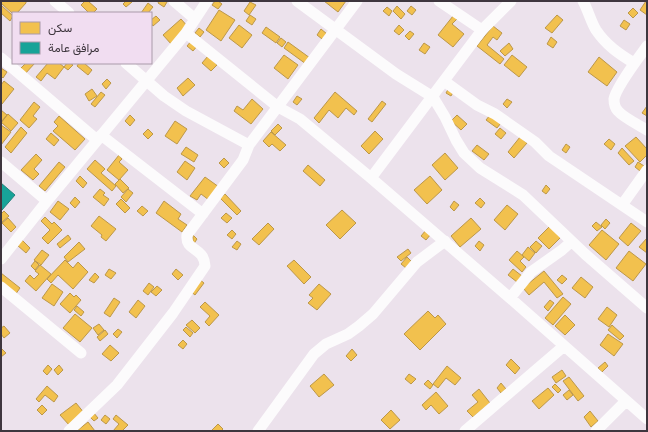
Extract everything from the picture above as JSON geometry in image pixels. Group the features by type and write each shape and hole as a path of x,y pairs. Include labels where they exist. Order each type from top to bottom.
{"street":[{"path":"55,1 68,12"},
{"path":"174,1 195,19"},
{"path":"1,259 99,137 186,33 206,1"},
{"path":"297,1 396,74 433,97 464,154 480,168 523,196 571,242 647,308"},
{"path":"69,431 118,385 173,313 205,266 202,254 189,245 186,241 187,235 243,160 249,145 357,1"},
{"path":"439,1 482,30"},
{"path":"371,178 482,30 511,1"},
{"path":"583,1 595,29 605,42 616,52 634,63"},
{"path":"186,33 278,107 300,119 371,178 445,241 647,419"},
{"path":"647,46 634,63 614,100 619,112 647,130"},
{"path":"1,58 99,137 203,214"},
{"path":"127,64 164,96 186,111 249,145"},
{"path":"444,81 477,105 495,114 535,142 549,156 647,222"},
{"path":"1,162 47,201"},
{"path":"622,205 647,170"},
{"path":"258,431 316,351 326,344 348,334 359,326 373,314 417,262 445,241"},
{"path":"510,298 531,272 571,242"},
{"path":"1,287 81,353"},
{"path":"465,431 564,346"},
{"path":"596,431 626,401"}],"building: سكن":[{"path":"1,1 26,1 18,12 12,13 1,3"},
{"path":"85,1 88,1 97,9 94,12 88,12 81,5"},
{"path":"126,1 132,2 126,7 123,4"},
{"path":"159,1 167,2 164,7 158,3"},
{"path":"215,1 222,4 218,9 212,5"},
{"path":"324,1 346,1 338,12"},
{"path":"647,1 647,15 640,10"},
{"path":"250,2 256,5 249,15 244,11"},
{"path":"148,3 153,7 149,12 142,12"},
{"path":"1,5 12,15 10,21 1,13"},
{"path":"397,6 405,14 401,19 393,11"},
{"path":"411,6 416,10 412,15 407,11"},
{"path":"387,7 392,11 389,16 383,11"},
{"path":"633,8 638,13 633,18 628,13"},
{"path":"219,10 235,20 221,41 206,30"},
{"path":"250,15 256,19 252,25 246,21"},
{"path":"557,15 563,20 552,33 545,28"},
{"path":"156,16 160,20 153,26 152,19"},
{"path":"453,16 457,19 452,24 464,34 453,47 438,35"},
{"path":"181,19 189,28 172,45 163,35"},
{"path":"624,20 630,24 626,30 620,26"},
{"path":"239,25 252,35 242,48 229,38"},
{"path":"399,25 404,30 399,35 394,31"},
{"path":"493,26 502,33 497,40 493,37 487,45 504,59 500,64 477,46"},
{"path":"266,27 280,37 276,43 262,33"},
{"path":"199,28 204,32 200,37 195,33"},
{"path":"321,29 327,34 322,39 317,35"},
{"path":"410,31 414,34 409,40 405,36"},
{"path":"551,37 557,42 553,48 547,44"},
{"path":"281,38 286,42 282,47 277,43"},
{"path":"192,40 198,45 193,51 187,46"},
{"path":"288,42 310,58 306,64 284,48"},
{"path":"424,43 430,47 425,54 419,50"},
{"path":"509,43 513,49 505,56 500,51"},
{"path":"284,55 298,65 288,79 274,68"},
{"path":"512,55 527,67 519,77 504,65"},
{"path":"208,56 217,65 211,71 202,63"},
{"path":"599,57 617,72 607,86 588,72"},
{"path":"25,64 34,64 24,75 19,70"},
{"path":"47,64 60,64 64,67 55,79 47,73 41,81 36,77"},
{"path":"66,64 73,65 68,70 64,67"},
{"path":"78,64 85,64 92,70 88,75 77,66"},
{"path":"1,68 7,72 3,78 1,76"},
{"path":"188,78 195,85 183,96 177,88"},
{"path":"107,79 111,83 106,89 102,84"},
{"path":"4,81 14,89 2,104 1,85"},
{"path":"450,86 455,89 451,96 446,93"},
{"path":"92,89 97,96 89,101 85,94"},
{"path":"101,92 105,95 95,107 91,104"},
{"path":"335,92 357,111 354,115 346,108 338,118 329,110 319,123 314,118"},
{"path":"297,96 302,99 297,105 293,102"},
{"path":"252,99 263,109 251,124 234,111 237,106 243,110"},
{"path":"507,99 512,102 507,108 503,104"},
{"path":"382,101 386,104 372,122 368,119"},
{"path":"34,102 40,107 33,116 37,119 29,128 20,120"},
{"path":"647,106 647,116 642,113"},
{"path":"1,110 7,115 1,123"},
{"path":"8,114 18,123 11,131 1,122"},
{"path":"130,115 135,120 130,126 125,121"},
{"path":"457,115 467,124 461,130 451,121"},
{"path":"490,115 501,123 497,128 486,120"},
{"path":"59,116 85,139 75,150 53,131 58,126 54,122"},
{"path":"175,121 187,129 177,144 165,136"},
{"path":"278,124 282,128 275,135 271,131"},
{"path":"1,125 11,132 1,145"},
{"path":"21,127 27,133 11,153 5,147"},
{"path":"500,128 506,133 501,139 495,134"},
{"path":"148,129 153,134 148,139 143,134"},
{"path":"375,131 383,139 369,154 361,146"},
{"path":"271,132 286,145 280,151 272,144 269,147 263,141"},
{"path":"51,133 59,140 54,146 46,139"},
{"path":"520,137 527,143 514,158 508,152"},
{"path":"636,137 647,149 647,155 640,162 625,146"},
{"path":"609,139 615,144 611,150 604,144"},
{"path":"566,144 570,147 566,153 562,150"},
{"path":"477,145 489,154 484,160 472,151"},
{"path":"186,147 198,155 194,162 181,154"},
{"path":"622,148 634,161 629,165 618,153"},
{"path":"445,153 458,168 445,180 432,165"},
{"path":"36,154 42,160 34,169 39,174 33,180 21,170"},
{"path":"119,155 122,159 119,162 128,170 119,180 107,170"},
{"path":"224,158 229,163 224,168 219,163"},
{"path":"95,160 105,169 101,173 116,186 112,191 87,169"},
{"path":"185,161 195,168 187,180 177,172"},
{"path":"59,162 65,167 45,191 39,186"},
{"path":"638,162 644,166 640,171 635,167"},
{"path":"308,165 325,180 320,186 303,171"},
{"path":"80,176 87,183 83,188 76,181"},
{"path":"430,176 442,190 427,204 414,190"},
{"path":"205,177 219,187 209,200 201,194 197,200 190,196"},
{"path":"120,179 129,188 123,193 115,184"},
{"path":"546,185 550,189 546,194 542,191"},
{"path":"100,189 105,193 103,195 109,199 104,206 93,197"},
{"path":"128,189 133,193 126,202 121,197"},
{"path":"225,194 241,211 237,215 220,198"},
{"path":"75,197 80,202 75,208 70,203"},
{"path":"480,198 485,203 481,208 475,203"},
{"path":"121,199 130,208 125,213 116,204"},
{"path":"58,201 69,209 60,220 50,212"},
{"path":"164,201 181,214 178,219 187,225 182,232 156,213"},
{"path":"454,201 459,205 454,211 450,207"},
{"path":"507,205 518,214 505,230 494,220"},
{"path":"142,206 148,211 143,216 137,211"},
{"path":"342,210 356,223 340,239 326,225"},
{"path":"4,211 9,216 1,223 1,214"},
{"path":"226,213 232,218 227,223 221,218"},
{"path":"99,216 116,229 106,241 101,237 102,235 91,226"},
{"path":"45,217 52,224 54,222 62,230 48,244 42,238 50,230 41,221"},
{"path":"8,218 16,227 11,232 2,223"},
{"path":"471,218 481,229 460,247 451,236"},
{"path":"606,219 610,223 605,229 601,225"},
{"path":"596,222 602,227 597,231 592,226"},
{"path":"268,223 274,229 259,245 252,239"},
{"path":"631,223 641,231 628,246 619,238"},
{"path":"550,226 561,237 549,249 538,238"},
{"path":"232,230 236,234 232,239 227,235"},
{"path":"426,230 431,234 426,240 421,236"},
{"path":"602,230 619,244 606,260 589,245"},
{"path":"68,235 71,239 60,248 57,244"},
{"path":"193,235 197,239 193,245"},
{"path":"647,238 647,253 639,247"},
{"path":"22,240 30,248 26,253 17,245"},
{"path":"237,241 241,244 237,250 232,247"},
{"path":"479,241 484,245 480,251 475,246"},
{"path":"536,241 542,246 536,253 530,247"},
{"path":"79,242 85,249 68,262 64,257"},
{"path":"528,247 535,253 529,261 522,255"},
{"path":"408,249 411,253 401,261 397,257"},
{"path":"42,250 49,255 41,265 34,260"},
{"path":"517,251 524,257 520,261 526,267 522,272 509,260"},
{"path":"629,251 646,264 633,281 616,268"},
{"path":"407,257 412,262 406,268 401,264"},
{"path":"65,260 73,268 78,262 88,272 73,289 58,275 51,283 47,279"},
{"path":"294,260 311,277 304,284 287,266"},
{"path":"35,261 39,265 35,270 31,266"},
{"path":"40,265 51,274 36,291 25,281 30,275 34,279 39,274 35,271"},
{"path":"109,269 116,273 111,279 105,275"},
{"path":"176,269 183,275 178,280 172,274"},
{"path":"513,269 522,276 517,282 508,275"},
{"path":"544,271 563,294 557,298 544,282 529,295 523,288"},
{"path":"1,273 20,288 15,295 1,284"},
{"path":"95,273 99,277 94,283 89,280"},
{"path":"562,275 567,279 562,284 557,280"},
{"path":"581,277 593,287 585,298 572,288"},
{"path":"199,279 204,283 195,295 190,291"},
{"path":"149,283 154,287 148,295 143,291"},
{"path":"52,284 63,292 54,306 42,298"},
{"path":"319,284 331,294 317,310 308,303 313,298 309,295"},
{"path":"157,286 162,290 156,296 151,292"},
{"path":"70,293 74,297 76,295 81,300 70,313 60,304"},
{"path":"563,297 571,304 553,325 545,318"},
{"path":"114,298 120,302 110,317 104,313"},
{"path":"138,300 145,306 136,318 129,312"},
{"path":"550,300 554,303 548,311 544,307"},
{"path":"205,302 219,315 209,326 205,322 210,316 200,307"},
{"path":"77,306 84,312 81,316 74,310"},
{"path":"607,307 617,315 609,327 598,319"},
{"path":"428,311 435,318 438,315 446,324 420,350 404,334"},
{"path":"75,314 92,328 80,342 63,328"},
{"path":"565,315 575,325 565,335 555,326"},
{"path":"192,320 200,328 195,333 186,325"},
{"path":"99,324 104,330 98,335 93,328"},
{"path":"612,325 624,336 620,340 608,330"},
{"path":"4,326 10,333 4,338 1,334 1,328"},
{"path":"186,327 193,333 190,337 183,330"},
{"path":"118,329 122,332 117,338 113,334"},
{"path":"105,330 108,334 100,341 97,337"},
{"path":"608,334 623,344 614,356 600,345"},
{"path":"183,340 187,344 183,349 178,345"},
{"path":"110,345 119,353 111,361 102,354"},
{"path":"1,348 6,353 1,357"},
{"path":"352,349 357,355 351,361 346,356"},
{"path":"511,359 520,368 515,374 506,365"},
{"path":"605,362 608,366 602,372 598,368"},
{"path":"48,365 52,369 47,375 43,371"},
{"path":"59,365 63,370 58,375 54,370"},
{"path":"447,366 461,378 455,385 446,378 438,388 433,384"},
{"path":"562,370 566,376 556,383 552,377"},
{"path":"324,374 334,385 319,397 310,386"},
{"path":"409,374 416,379 411,384 405,379"},
{"path":"569,377 584,396 578,401 563,381"},
{"path":"428,380 433,385 430,389 424,384"},
{"path":"501,383 506,389 501,393 497,388"},
{"path":"555,384 561,390 558,393 552,387"},
{"path":"47,386 58,396 54,402 45,395 39,402 36,399"},
{"path":"548,388 554,395 539,409 532,401"},
{"path":"479,389 490,403 473,417 467,411 478,402 472,395"},
{"path":"569,390 573,395 567,400 563,395"},
{"path":"436,392 448,406 439,414 431,405 426,410 422,405"},
{"path":"76,403 85,414 70,426 60,415"},
{"path":"42,405 47,410 42,415 37,410"},
{"path":"391,410 400,420 390,429 381,420"},
{"path":"590,411 598,421 591,427 584,417"},
{"path":"93,412 98,418 94,421 89,416"},
{"path":"105,415 110,419 106,424 101,420"},
{"path":"116,415 128,425 122,431 113,431 119,424 113,419"},
{"path":"88,422 95,431 78,430"},
{"path":"218,424 223,429 221,431 211,431"}],"building: مرافق عامة":[{"path":"1,183 15,195 2,210 1,209"}]}
